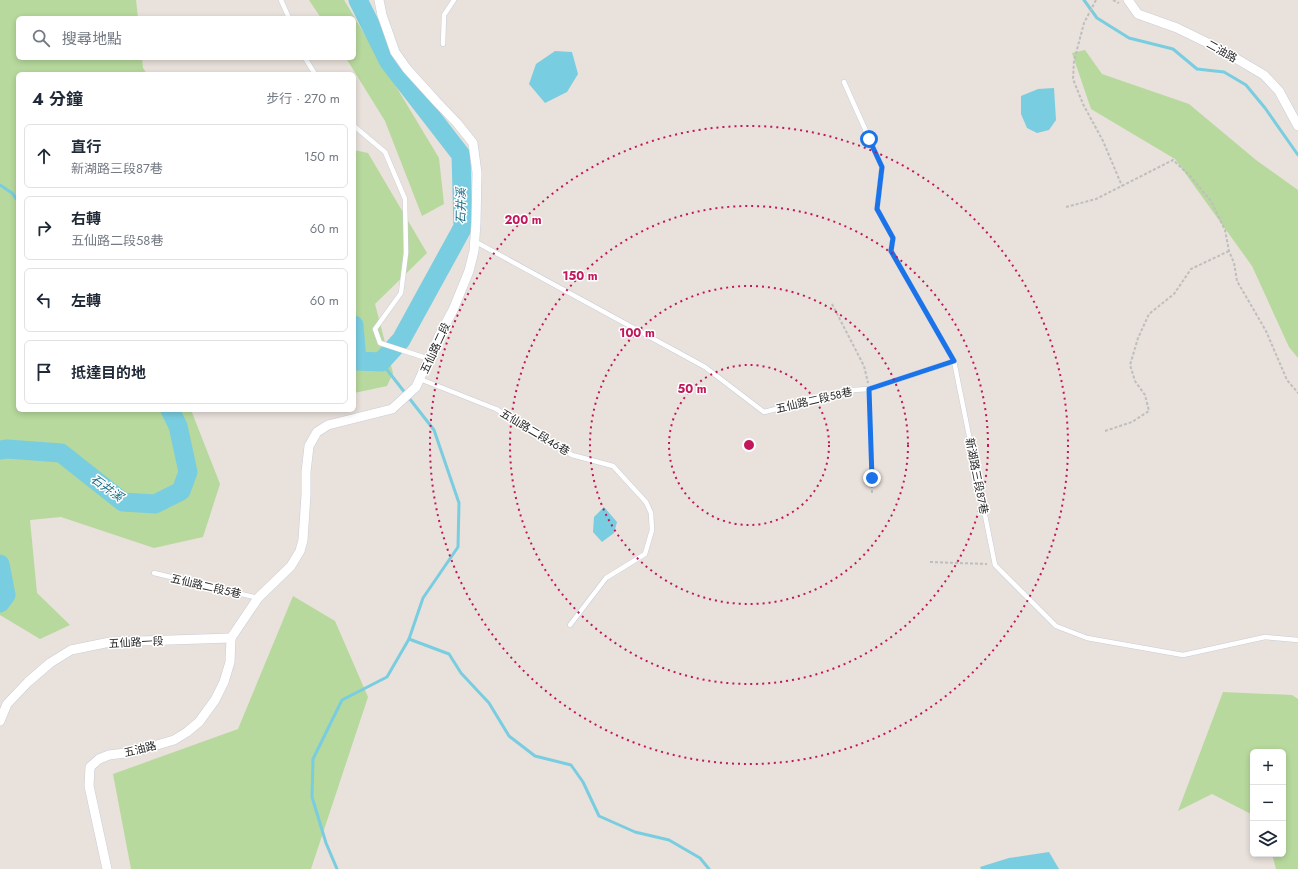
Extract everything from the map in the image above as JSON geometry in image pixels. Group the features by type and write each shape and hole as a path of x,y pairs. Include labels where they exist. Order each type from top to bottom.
{"street":[{"name":"五仙路二段","path":"231,638 258,598 291,566 300,551 303,540 306,472 310,446 317,432 328,425 392,408 398,404 418,383 439,336 453,310 469,271 476,242 477,173 473,143 407,69 395,52 382,15 379,0"},
{"name":"二油路","path":"1128,0 1138,14 1177,28 1220,48 1264,75 1279,92 1298,126"},
{"name":"五仙路一段","path":"0,720 7,704 28,682 50,663 71,650 110,642 231,638"},
{"name":"五油路","path":"107,869 89,786 90,767 100,759 109,755 133,752 174,740 199,722 215,700 224,682 230,662 231,638"}],"lane":[{"path":"282,0 288,16"},
{"path":"443,44 444,15 454,0"},
{"path":"306,60 314,72"},
{"name":"新湖路三段87巷","path":"844,82 882,167 877,209 893,238 891,251 954,361 995,564"},
{"path":"356,128 385,152 405,199 406,253 401,293 375,330 380,343 429,359"},
{"name":"五仙路二段58巷","path":"476,242 705,367 764,412 853,390 869,389 954,361"},
{"name":"五仙路二段46巷","path":"418,383 496,408 572,454 613,466 646,502 651,512 652,530 645,554 606,578 570,625"},
{"path":"995,564 1056,626 1086,638 1183,655 1265,637 1298,640"},
{"name":"五仙路二段5巷","path":"154,573 258,598"}],"path":[{"path":"1096,0 1084,23 1074,61 1073,79 1083,104 1103,141 1122,186"},
{"path":"1066,207 1096,199 1173,160 1190,176 1210,202 1225,230 1229,251 1234,263 1237,282 1266,332 1287,380 1298,393"},
{"path":"1105,431 1132,422 1149,411 1145,395 1135,381 1130,365 1138,338 1149,314 1174,294 1191,269 1229,251"},
{"path":"832,304 864,366 869,389 872,493"},
{"path":"930,562 995,564"}],"green space":[{"path":"0,0 136,0 138,16 16,16 16,60 142,60 143,68 146,72 16,72 16,412 192,412 220,484 203,537 154,548 61,517 30,520 37,593 70,625 40,639 0,615"},
{"path":"309,0 344,0 354,16 320,16"},
{"path":"356,20 439,158 444,204 422,216 385,121 347,60 356,60"},
{"path":"1085,50 1102,74 1189,104 1256,160 1298,190 1298,358 1289,347 1252,266 1175,159 1091,109 1072,53"},
{"path":"356,150 368,153 427,253 375,304 393,373 387,386 356,393"},
{"path":"293,596 335,621 368,697 311,869 131,869 113,774 238,729"},
{"path":"1223,692 1292,695 1298,699 1298,869 1276,869 1273,857 1286,857 1286,749 1250,749 1250,813 1212,794 1178,811"}],"water":[{"path":"555,51 572,52 578,74 567,92 545,103 529,84 536,64"},
{"path":"1054,88 1056,120 1049,130 1037,133 1027,128 1021,114 1021,96 1038,89"},
{"path":"604,507 617,522 614,533 602,542 593,532 594,517"},
{"path":"1049,852 1059,869 981,869 980,867 1009,858"}],"waterway":[{"name":"石井溪","path":"356,349 357,361 381,362 401,340 463,227 461,155 389,62 358,0"},
{"path":"1084,0 1097,18 1129,38 1173,49 1197,69 1224,72 1246,85 1265,108 1298,155"},
{"path":"0,185 12,193 16,198"},
{"path":"337,869 326,843 312,797 313,759 342,700 387,677 409,639 423,598 458,547 459,503 434,430 381,362"},
{"name":"石井溪","path":"0,450 7,449 61,453 123,502 155,504 181,491 188,472 178,426 171,412"},
{"name":"石井溪","path":"0,564 6,595 0,603"},
{"path":"409,639 449,654 461,673 489,703 509,736 535,756 571,765 583,782 599,816 635,832 669,840 700,858 709,869"}],"route":[{"path":"869,139 882,167 877,209 893,238 891,251 954,361 869,389 872,478"}]}
